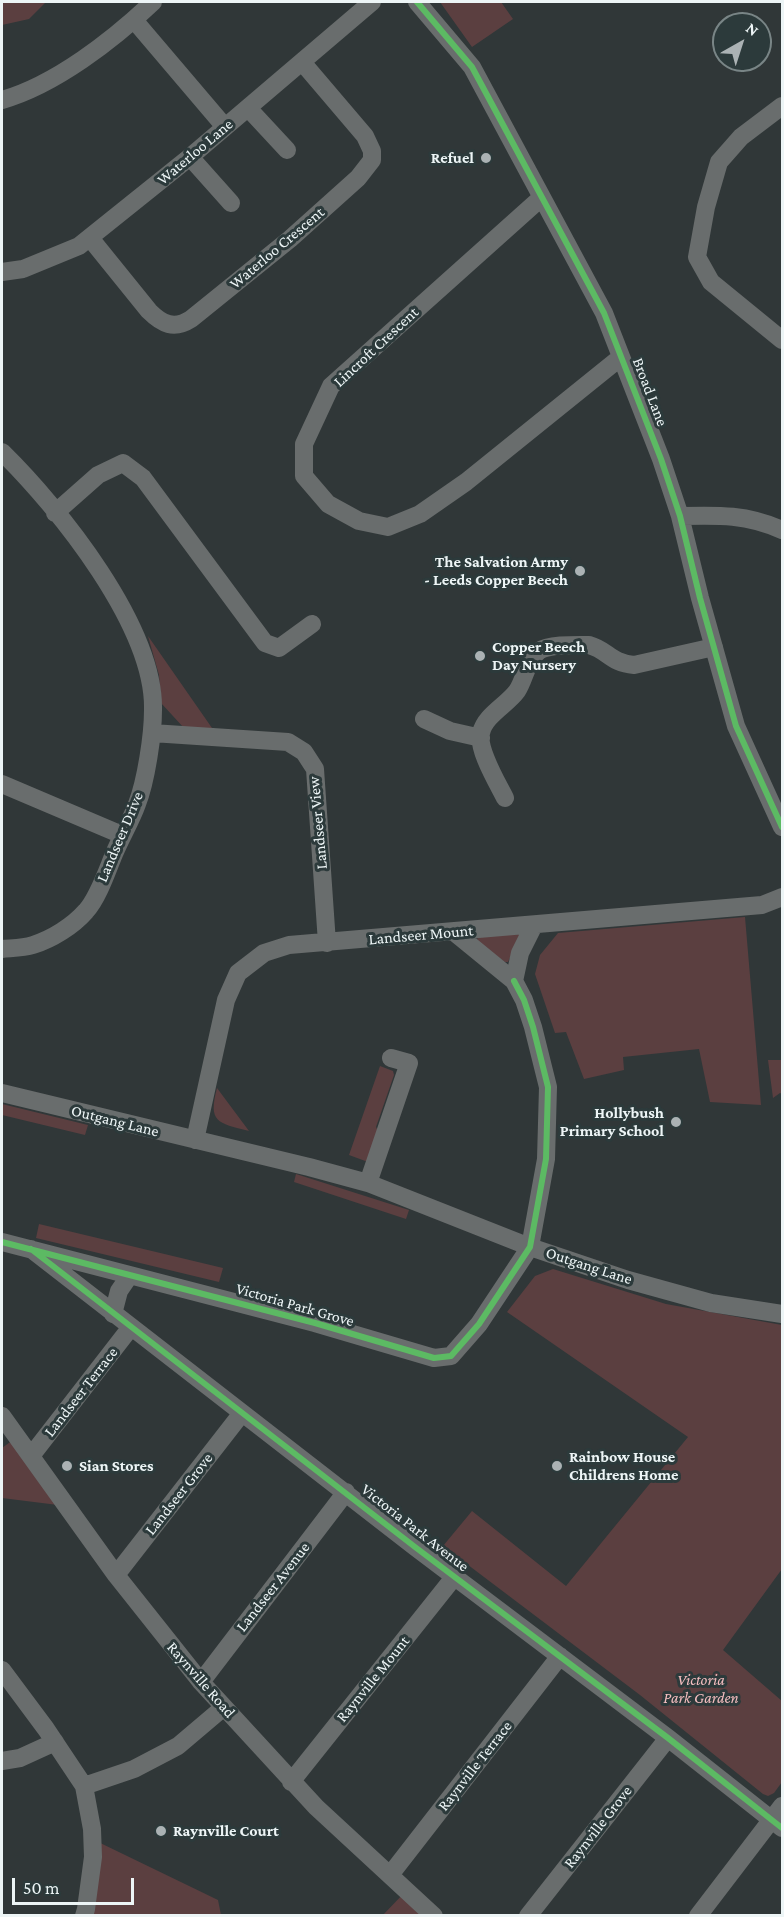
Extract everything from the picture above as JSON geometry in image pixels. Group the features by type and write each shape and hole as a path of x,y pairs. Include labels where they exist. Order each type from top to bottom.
{"street":[{"path":"2,100 13,97 72,68 134,20 153,2"},
{"name":"Waterloo Lane","path":"2,272 32,265 79,246 90,238 190,157 372,2"},
{"name":"Broad Lane","path":"417,2 472,67 604,313 661,459 680,516 736,726 783,827"},
{"path":"134,20 225,127"},
{"name":"Waterloo Crescent","path":"90,238 149,311 158,319 175,326 191,319 290,239 358,178 372,160 372,151 365,136 302,62"},
{"path":"783,106 741,136 719,162 706,207 697,257 711,282 783,340"},
{"path":"248,108 287,150"},
{"path":"190,157 231,202"},
{"name":"Lincroft Crescent","path":"541,198 331,386 304,444 304,476 328,504 359,521 387,526 420,514 466,482 621,357"},
{"name":"Landseer Drive","path":"2,453 41,494 98,568 129,622 147,666 153,708 152,733 138,804 87,910 62,932 32,946 2,949"},
{"path":"55,513 98,475 123,463 143,478 265,643 279,648 312,624"},
{"path":"680,516 723,515 764,522 783,530"},
{"path":"505,798 486,758 481,743 481,732 488,721 517,692 532,658 544,648 596,646 614,660 634,665 714,646"},
{"path":"424,719 450,731 481,738"},
{"name":"Landseer View","path":"152,733 288,742 304,752 315,769 327,944"},
{"path":"2,784 122,835"},
{"name":"Landseer Mount","path":"195,1140 226,1000 238,973 264,953 289,945 327,944 762,905 783,897"},
{"path":"514,981 520,953 534,925"},
{"path":"454,932 514,981 524,1000 533,1027 548,1087 546,1160 530,1246"},
{"path":"368,1183 409,1064 391,1058"},
{"name":"Outgang Lane","path":"2,1093 368,1183 530,1246 628,1280 711,1303 783,1314"},
{"name":"Victoria Park Grove","path":"2,1242 315,1323 434,1358 451,1356 479,1324 530,1246"},
{"name":"Victoria Park Avenue","path":"31,1249 415,1547 668,1738 779,1818"},
{"path":"113,1314 119,1291 130,1275"},
{"name":"Landseer Terrace","path":"31,1456 131,1327"},
{"name":"Landseer Grove","path":"116,1575 242,1413"},
{"name":"Raynville Road","path":"2,1416 116,1575 201,1682 291,1782 434,1916"},
{"name":"Landseer Avenue","path":"201,1682 346,1492"},
{"name":"Raynville Mount","path":"291,1782 455,1576"},
{"name":"Raynville Terrace","path":"390,1875 560,1656"},
{"path":"2,1670 84,1785 92,1829 93,1857 84,1916"},
{"path":"84,1785 134,1769 178,1746 224,1707"},
{"name":"Raynville Grove","path":"528,1916 668,1738"},
{"path":"2,1761 20,1758 55,1742"},
{"path":"698,1916 779,1818"}],"green space":[{"path":"2,2 46,2 29,19 2,25"},
{"path":"440,2 501,2 513,19 472,47"},
{"path":"148,636 212,728 184,728 161,703 159,675"},
{"path":"745,917 761,1105 710,1102 699,1049 623,1057 624,1070 584,1079 566,1032 555,1033 535,974 540,955 558,933"},
{"path":"519,934 508,962 479,943 477,939 480,936"},
{"path":"768,1060 782,1060 782,1094 773,1098"},
{"path":"380,1066 393,1071 394,1075 376,1127 379,1133 368,1162 349,1155"},
{"path":"217,1088 249,1131 229,1126 218,1119 214,1108"},
{"path":"2,1104 88,1125 85,1135 2,1115"},
{"path":"296,1174 409,1210 406,1219 294,1182"},
{"path":"39,1224 223,1268 219,1282 36,1238"},
{"name":"Victoria Park Garden","path":"553,1269 666,1304 782,1325 782,1569 723,1650 782,1701 782,1782 774,1793 768,1796 640,1695 443,1546 472,1511 566,1586 688,1437 507,1312 535,1276"},
{"path":"17,1437 66,1506 2,1498 2,1448"},
{"path":"92,1839 218,1900 221,1915 84,1916"},
{"path":"406,1891 435,1916 382,1916"}],"cycle path":[{"path":"417,2 472,67 604,313 661,459 680,516 700,598 736,726 782,827"},
{"path":"2,1242 315,1323 434,1358 451,1356 479,1324 530,1247 546,1159 548,1087 533,1027 524,1000 514,981"},
{"path":"31,1249 782,1828"}],"place":[{"name":"Refuel","path":"486,158"},
{"name":"The Salvation Army - Leeds Copper Beech","path":"580,571"},
{"name":"Copper Beech Day Nursery","path":"480,656"},
{"name":"Hollybush Primary School","path":"676,1122"},
{"name":"Sian Stores","path":"67,1466"},
{"name":"Rainbow House Childrens Home","path":"557,1466"},
{"name":"Raynville Court","path":"161,1831"}]}
